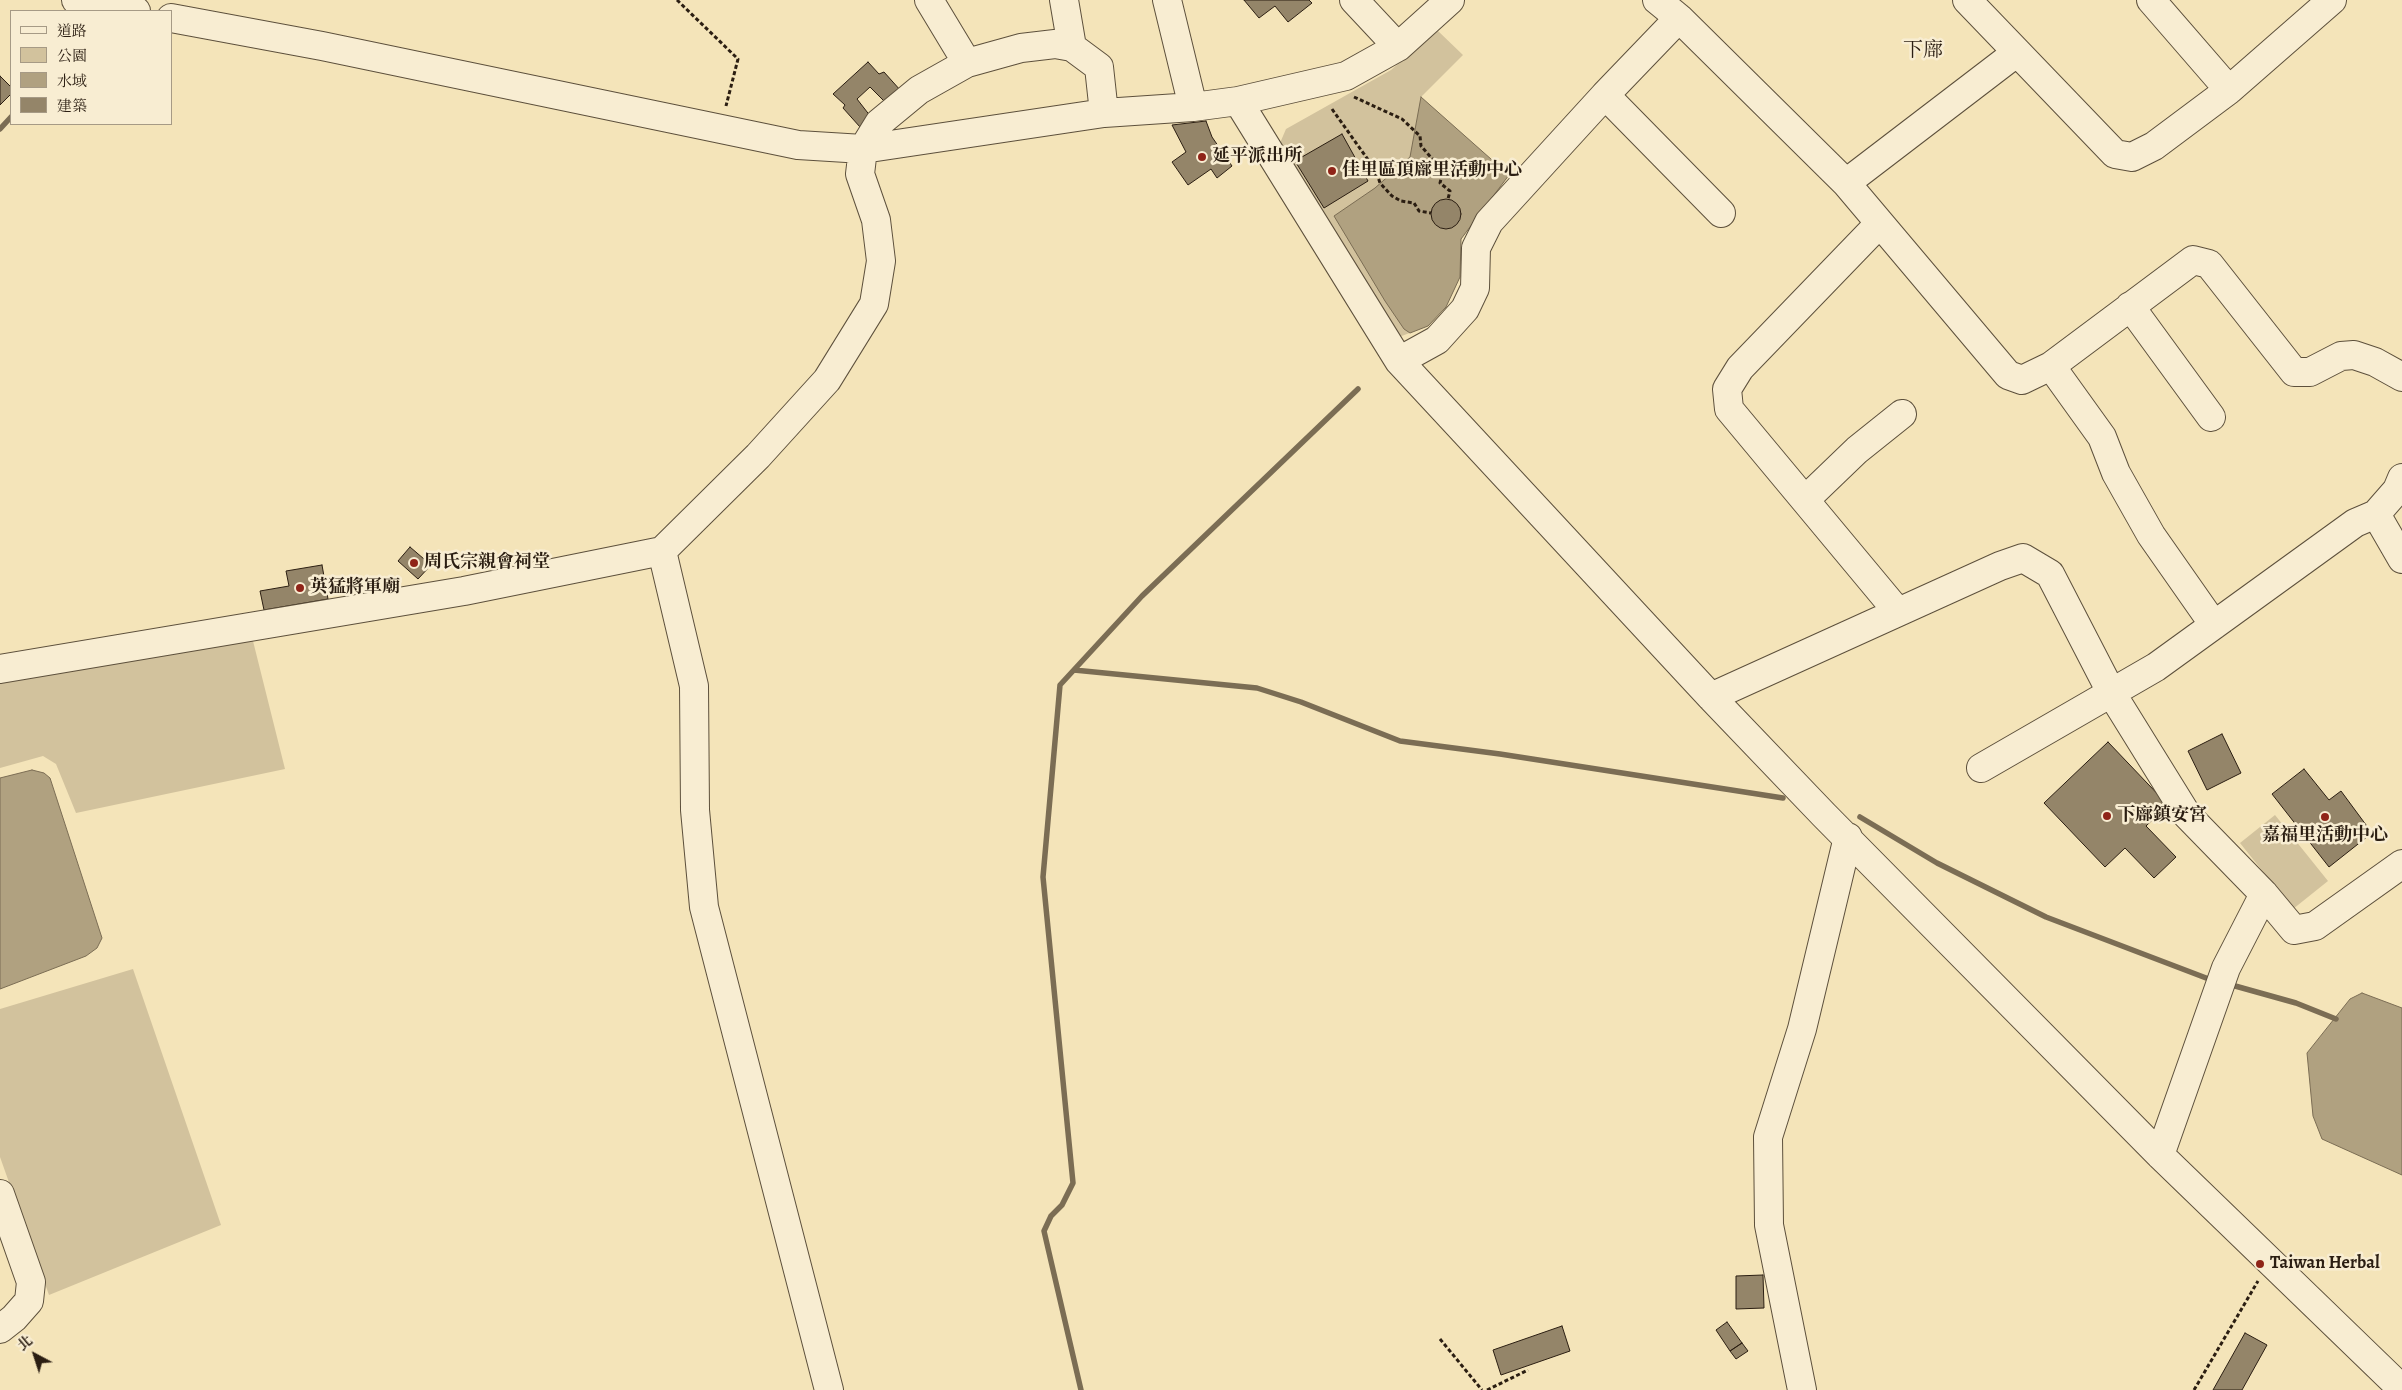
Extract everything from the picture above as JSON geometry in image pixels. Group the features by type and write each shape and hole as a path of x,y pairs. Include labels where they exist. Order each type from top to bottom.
{"street":[{"path":"76,0 131,10"},
{"path":"930,0 967,63"},
{"path":"1064,0 1072,47"},
{"path":"1167,0 1193,107"},
{"path":"1354,0 1398,47"},
{"path":"172,18 322,46 798,145 863,149 1104,113 1193,107 1238,101 1346,76 1398,47 1450,0"},
{"path":"1657,0 1679,18 1846,183 2008,374 2022,380 2051,366 2193,260 2208,264 2294,372 2310,372 2341,356 2354,355 2374,362 2402,377"},
{"path":"1967,0 2016,53 2097,133 2115,154 2132,157 2154,146 2229,90 2332,0"},
{"path":"2151,0 2229,90"},
{"path":"1399,361 1437,340 1464,309 1475,288 1476,248 1489,222 1605,95 1679,18"},
{"path":"0,668 464,591 662,550 758,456 828,380 874,304 881,261 876,220 860,174 863,149 879,123 918,90 967,63 1022,48 1055,44 1072,47 1099,67 1104,113"},
{"path":"1846,183 2016,53"},
{"path":"1605,95 1721,213"},
{"path":"1238,101 1399,361 1711,697 2160,1155 2402,1389"},
{"path":"1879,224 1740,368 1727,389 1729,409 1898,612"},
{"path":"2130,306 2211,417"},
{"path":"2051,366 2102,438 2116,473 2151,535 2214,625"},
{"path":"1805,500 1857,450 1902,414"},
{"path":"1981,768 2156,667 2354,523 2376,514 2397,490 2402,478"},
{"path":"2376,514 2402,559"},
{"path":"662,550 694,686 695,810 704,906 829,1390"},
{"path":"1711,697 2000,566 2023,558 2050,574 2112,694 2187,815 2264,894 2294,930 2315,926 2402,864"},
{"path":"1802,1390 1769,1225 1768,1137 1802,1029 1848,837"},
{"path":"2160,1155 2223,977 2264,894"},
{"path":"0,1194 31,1282 29,1301 14,1318 0,1328"}],"path":[{"path":"677,0 738,58 720,128"},
{"path":"1354,97 1402,119 1420,136 1421,146 1443,171 1440,183 1450,190 1448,199"},
{"path":"1332,109 1376,171 1380,184 1392,196 1414,204 1419,211 1431,213"},
{"path":"2194,1390 2269,1262"},
{"path":"1440,1339 1482,1390"},
{"path":"1487,1390 1528,1370"}],"green space":[{"path":"1437,30 1463,55 1421,97 1509,175 1461,239 1460,277 1446,307 1428,326 1399,337 1277,150 1286,129 1391,70"},
{"path":"252,637 285,769 76,813 56,764 43,756 0,768 0,676"},
{"path":"2275,815 2328,881 2293,909 2240,843"},
{"path":"133,969 221,1225 49,1295 0,1157 0,1009"}],"water":[{"path":"1421,97 1509,175 1461,239 1460,277 1446,307 1428,326 1410,333 1404,329 1385,301 1334,216 1375,188 1410,157"},
{"path":"32,770 44,773 50,778 102,938 97,948 86,956 0,989 0,778"},
{"path":"2362,993 2402,1008 2402,1175 2322,1139 2313,1116 2307,1053 2350,999"}],"building":[{"path":"1244,0 1309,0 1312,3 1288,22 1275,6 1259,18"},
{"path":"868,62 879,74 884,72 901,91 886,103 870,87 857,99 871,117 860,127 843,108 845,105 833,94"},
{"path":"0,76 10,86 10,95 0,105"},
{"name":"延平派出所","path":"1206,121 1212,137 1232,166 1217,178 1211,169 1188,185 1172,162 1186,152 1172,125"},
{"name":"佳里區頂廍里活動中心","path":"1342,134 1368,181 1324,208 1295,161"},
{"path":"1446,199 1457,203 1461,214 1457,225 1446,229 1435,225 1431,214 1435,203"},
{"name":"周氏宗親會祠堂","path":"410,547 431,565 418,579 398,561"},
{"name":"英猛將軍廟","path":"322,565 328,599 264,610 260,591 289,586 286,571"},
{"path":"2222,734 2241,773 2207,790 2188,751"},
{"name":"下廍鎮安宮","path":"2108,742 2168,805 2146,826 2176,857 2154,878 2125,848 2105,867 2044,803"},
{"name":"嘉福里活動中心","path":"2304,769 2329,800 2341,791 2372,833 2329,867 2272,794"},
{"path":"1763,1275 1764,1308 1736,1309 1736,1276"},
{"path":"1727,1322 1742,1343 1730,1351 1716,1330"},
{"path":"1562,1326 1570,1351 1501,1375 1493,1350"},
{"path":"2245,1333 2267,1345 2242,1390 2213,1390"},
{"path":"1742,1343 1748,1351 1736,1359 1730,1351"}],"waterway":[{"path":"0,129 10,118"},
{"path":"1081,1390 1044,1231 1051,1216 1062,1205 1073,1183 1043,877 1060,685 1142,596 1358,389"},
{"path":"1074,670 1257,688 1301,702 1400,741 1500,754 1783,798"},
{"path":"1860,817 1937,863 2046,917 2214,981"},
{"path":"2228,984 2296,1003 2336,1019"}],"place":[{"name":"延平派出所","path":"1202,157"},
{"name":"佳里區頂廍里活動中心","path":"1332,171"},
{"name":"周氏宗親會祠堂","path":"414,563"},
{"name":"英猛將軍廟","path":"300,588"},
{"name":"下廍鎮安宮","path":"2107,816"},
{"name":"嘉福里活動中心","path":"2325,817"},
{"name":"Taiwan Herbal","path":"2260,1264"}],"district":[{"name":"下廍","path":"1923,51"}]}
